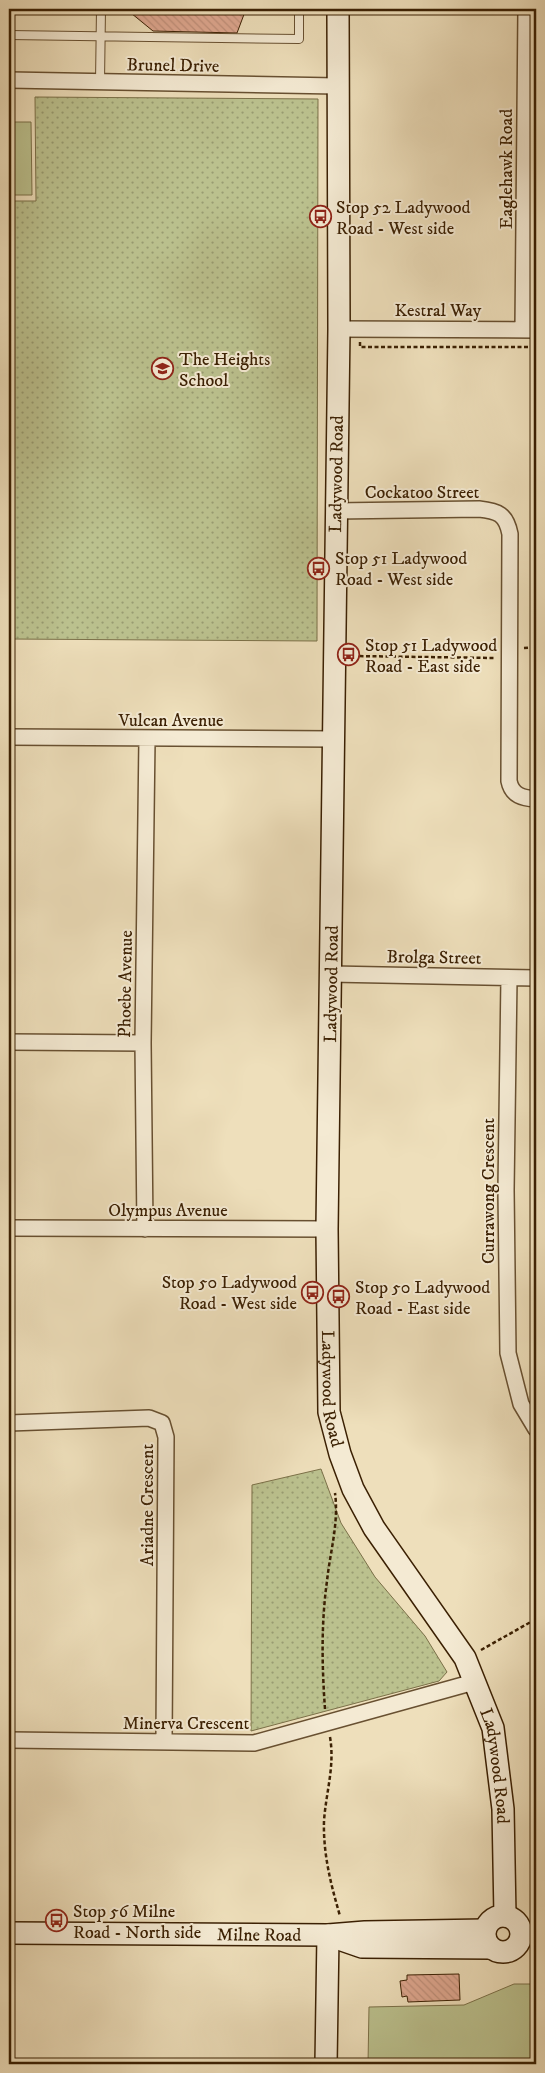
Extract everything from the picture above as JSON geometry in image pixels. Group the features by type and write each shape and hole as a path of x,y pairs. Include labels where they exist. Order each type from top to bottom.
{"street":[{"name":"Ladywood Road","path":"338,9 339,329 335,511 332,974 327,1229 329,1412 340,1454 353,1489 374,1528 465,1658 493,1728 503,1809 506,1916"},
{"name":"Eaglehawk Road","path":"526,9 531,148 530,330"},
{"name":"Brunel Drive","path":"9,80 337,86"},
{"name":"Kestral Way","path":"339,329 530,330"},
{"name":"Cockatoo Street","path":"335,511 479,509 494,510 502,514 508,523 510,534 509,781 511,789 519,796 536,799"},
{"name":"Vulcan Avenue","path":"9,737 333,739"},
{"name":"Phoebe Avenue","path":"144,1229 143,1043 147,739"},
{"name":"Brolga Street","path":"332,974 536,978"},
{"name":"Currawong Crescent","path":"509,978 506,1190 508,1353 521,1404 536,1429"},
{"path":"9,1042 143,1043"},
{"name":"Olympus Avenue","path":"9,1228 327,1229"},
{"name":"Ariadne Crescent","path":"9,1423 149,1418 162,1423 166,1437 164,1741"},
{"name":"Minerva Crescent","path":"9,1740 254,1743 474,1682"},
{"path":"506,1916 515,1920 529,1934 511,1951 496,1952 488,1939 493,1919 506,1916"},
{"name":"Milne Road","path":"9,1933 328,1935 362,1947 488,1939"},
{"path":"326,2064 328,1935"}],"lane":[{"path":"100,82 101,9"},
{"path":"9,35 299,40 299,9"}],"path":[{"path":"360,329 360,347 536,347"},
{"path":"334,655 510,658 525,647 536,647"},
{"path":"325,1711 323,1616 337,1506 334,1489"},
{"path":"465,1658 536,1619"},
{"path":"329,1736 332,1766 324,1820 324,1848 340,1917"}],"green space":[{"name":"The Heights School","path":"35,97 318,99 317,641 9,639 9,201 36,201"},
{"path":"9,122 31,122 32,195 9,195"},
{"path":"321,1469 341,1523 375,1577 425,1636 447,1672 439,1681 251,1731 252,1485"},
{"path":"514,1984 536,1984 536,2064 368,2064 369,2007 464,2005"}],"building":[{"path":"126,9 246,9 237,33 153,31"},
{"path":"459,1974 460,2000 408,2002 407,1996 402,1997 400,1981 407,1980 407,1975"}],"place":[{"name":"Stop 52 Ladywood Road - West side","path":"320,217"},
{"name":"The Heights School","path":"163,369"},
{"name":"Stop 51 Ladywood Road - West side","path":"319,568"},
{"name":"Stop 51 Ladywood Road - East side","path":"349,655"},
{"name":"Stop 50 Ladywood Road - West side","path":"313,1292"},
{"name":"Stop 50 Ladywood Road - East side","path":"339,1297"},
{"name":"Stop 56 Milne Road - North side","path":"57,1921"}]}
